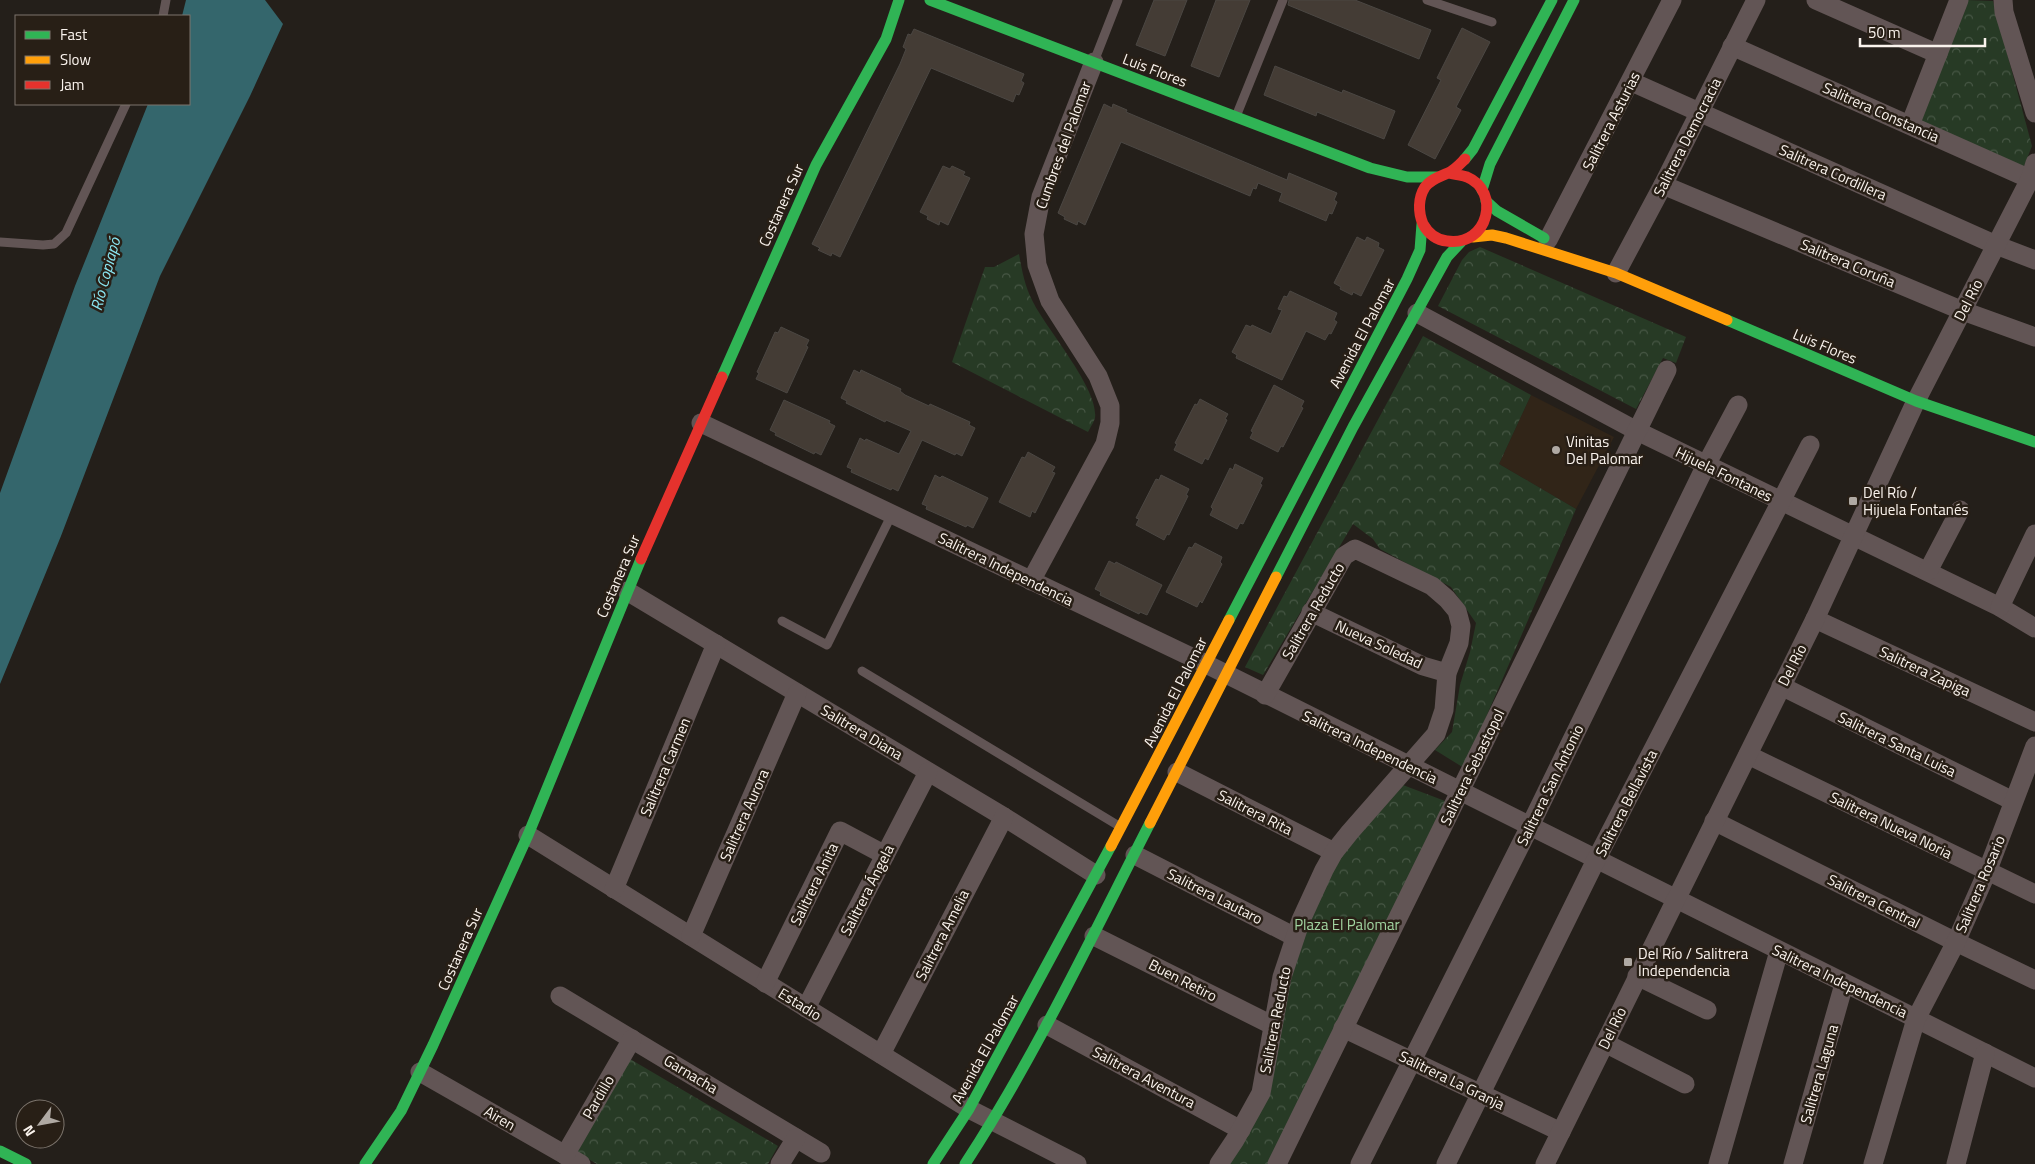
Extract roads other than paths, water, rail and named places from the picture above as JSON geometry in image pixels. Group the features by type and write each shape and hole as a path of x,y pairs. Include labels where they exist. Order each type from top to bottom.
{"street":[{"name":"Costanera Sur","path":"365,1164 401,1111 420,1072 528,835 627,591 816,165 886,39 899,0"},
{"name":"Luis Flores","path":"930,0 1370,168 1407,177 1443,175"},
{"path":"1443,175 1459,174 1469,177 1484,195 1488,206 1486,218 1481,229 1473,237 1461,242 1449,243 1429,233 1422,224 1419,208 1422,192 1428,183 1443,175 1473,149 1552,0"},
{"path":"1484,195 1490,164 1574,0"},
{"name":"Salitrera Asturias","path":"1548,240 1632,82 1671,0"},
{"name":"Salitrera Democracia","path":"1612,271 1663,185 1756,0"},
{"path":"1816,0 1938,54"},
{"path":"1910,126 1959,0"},
{"path":"2004,0 2004,12 2035,113"},
{"name":"Salitrera Constancia","path":"1732,46 1910,126 2032,171"},
{"name":"Cumbres del Palomar","path":"1031,581 1104,444 1110,423 1110,406 1098,376 1050,301 1037,265 1034,234 1041,197 1094,62"},
{"name":"Salitrera Cordillera","path":"1632,82 1996,245 2035,260"},
{"name":"Luis Flores","path":"1370,168 1405,190 1419,208"},
{"name":"Del Río","path":"1544,1164 1815,619 1916,401 2032,171"},
{"name":"Salitrera Coruña","path":"1663,185 1963,311 2035,337"},
{"name":"Luis Flores","path":"1484,195 1497,211 1548,240 1612,271 1916,401 2035,442"},
{"name":"Avenida El Palomar","path":"933,1164 969,1109 1096,875 1415,264 1422,242 1422,224"},
{"name":"Luis Flores","path":"1473,237 1492,235 1506,238 1612,271"},
{"path":"965,1164 993,1121 1094,936 1353,427 1447,257 1461,242"},
{"name":"Hijuela Fontanes","path":"1417,313 1637,431 1928,571 2000,607 2035,628"},
{"name":"Salitrera Sebastopol","path":"1277,1164 1667,370"},
{"name":"Salitrera San Antonio","path":"1360,1164 1530,826 1706,465 1738,405"},
{"name":"Salitrera Independencia","path":"701,423 1206,664 2035,1078"},
{"name":"Salitrera Bellavista","path":"1446,1164 1596,860 1810,445"},
{"path":"1928,571 1960,510"},
{"path":"2000,607 2035,534"},
{"name":"Salitrera Reducto","path":"1219,1164 1241,1130 1261,1093 1282,977 1295,937 1320,878 1334,852 1436,734 1444,710 1447,673 1459,643 1460,626 1457,612 1447,598 1432,586 1355,549 1344,556 1265,695"},
{"name":"Salitrera Diana","path":"627,591 1004,817 1096,875"},
{"name":"Nueva Soledad","path":"1311,612 1423,666 1447,673"},
{"name":"Salitrera Zapiga","path":"1815,619 2035,722"},
{"name":"Salitrera Carmen","path":"614,888 716,644"},
{"name":"Salitrera Santa Luisa","path":"1781,686 2013,801"},
{"name":"Salitrera Aurora","path":"691,936 797,693"},
{"name":"Salitrera Rosario","path":"1873,1164 1916,1019 1956,942 1987,872 2035,746"},
{"name":"Salitrera Nueva Noria","path":"1748,755 2035,894"},
{"name":"Salitrera Ángela","path":"806,1008 928,772"},
{"name":"Salitrera Rita","path":"1177,772 1334,852"},
{"name":"Salitrera Amelia","path":"881,1054 1004,817"},
{"name":"Salitrera Central","path":"1714,820 2035,980"},
{"name":"Salitrera Anita","path":"765,983 840,831 886,855"},
{"name":"Estadio","path":"528,835 969,1109 1076,1164"},
{"name":"Salitrera Lautaro","path":"1135,855 1295,937"},
{"name":"Buen Retiro","path":"1094,936 1272,1025"},
{"path":"1718,1164 1779,951"},
{"path":"1637,976 1707,1010"},
{"name":"Salitrera Laguna","path":"1793,1164 1844,984"},
{"name":"Garnacha","path":"560,996 821,1153"},
{"name":"Salitrera Aventura","path":"1047,1025 1241,1130"},
{"name":"Salitrera La Granja","path":"1343,1028 1561,1132"},
{"name":"Pardillo","path":"564,1155 632,1039"},
{"path":"1605,1043 1685,1084"},
{"path":"1956,1164 1985,1053"},
{"name":"Airen","path":"420,1072 581,1164"},
{"path":"780,1164 796,1138"},
{"path":"0,1151 23,1163"}],"lane":[{"path":"163,15 166,0"},
{"path":"1094,62 1118,0"},
{"path":"1236,117 1283,0"},
{"path":"1427,0 1492,22"},
{"path":"0,242 54,244 66,233 126,105"},
{"path":"782,622 827,645 892,514"},
{"path":"862,671 1121,827"}],"water":[{"name":"Río Copiapó","path":"186,0 265,0 283,24 250,96 160,276 61,536 0,684 0,493 75,286 148,105 190,105 190,15 182,15"}],"place":[{"name":"Vinitas Del Palomar","path":"1556,450"},
{"name":"Del Río / Hijuela Fontanés","path":"1853,501"},
{"name":"Del Río / Salitrera Independencia","path":"1628,962"}],"park label":[{"name":"Plaza El Palomar","path":"1347,924"}]}
